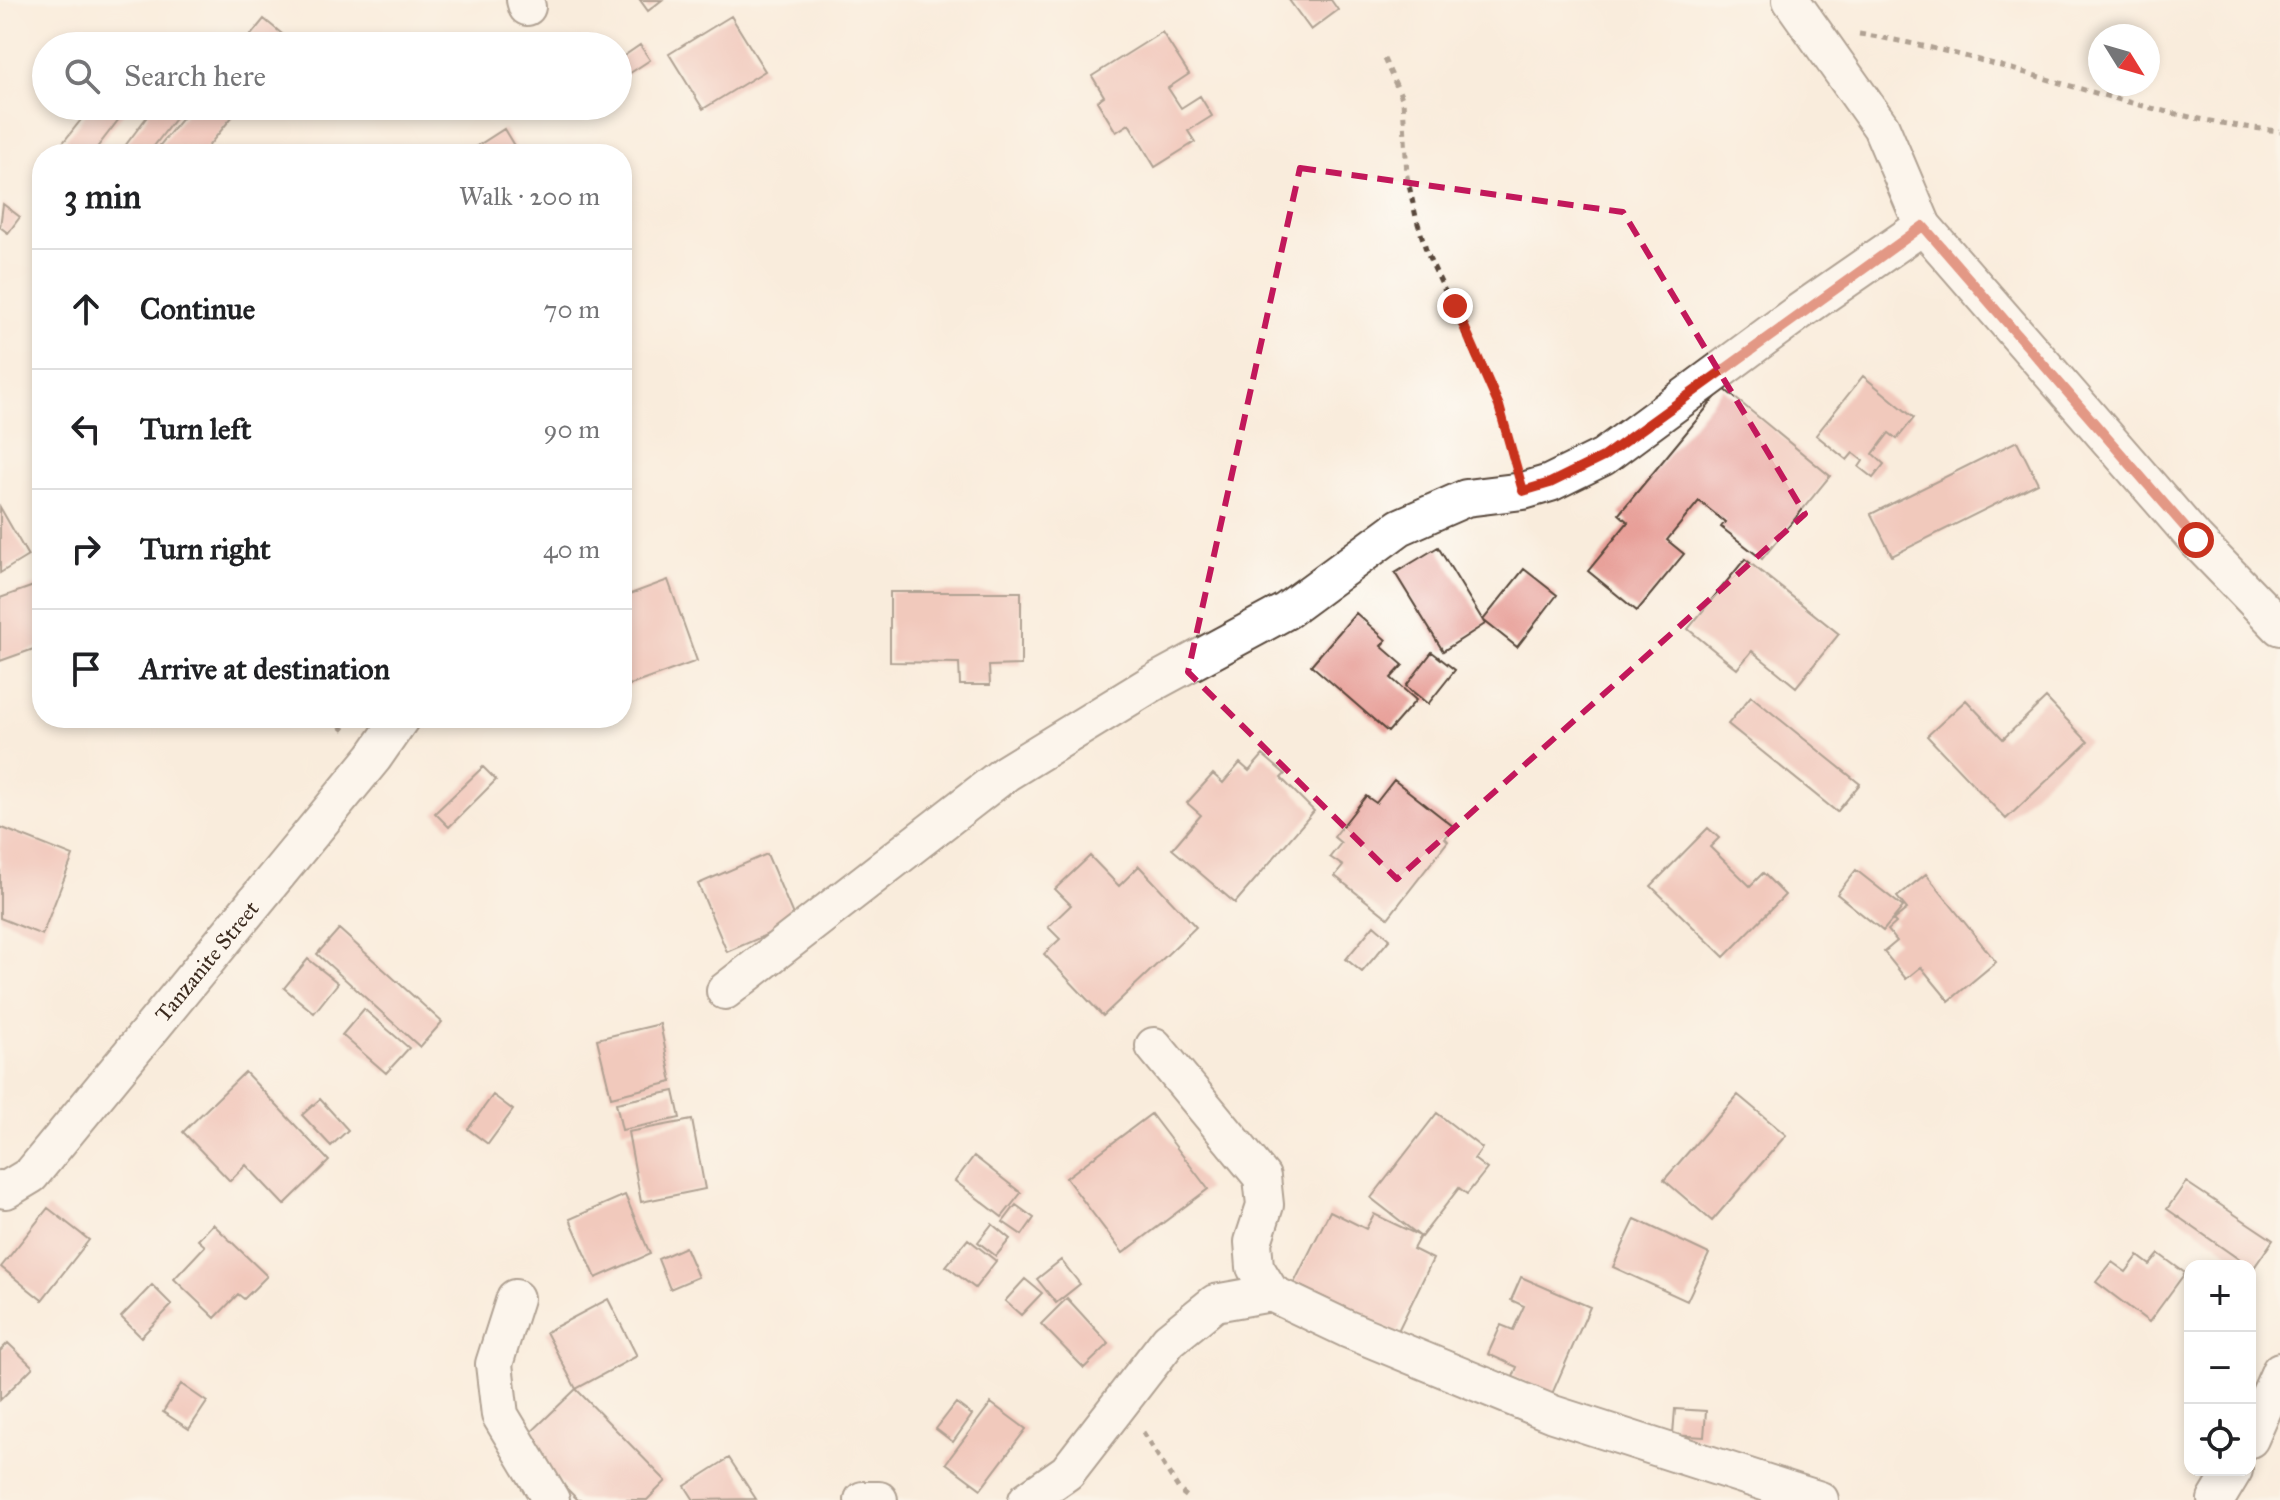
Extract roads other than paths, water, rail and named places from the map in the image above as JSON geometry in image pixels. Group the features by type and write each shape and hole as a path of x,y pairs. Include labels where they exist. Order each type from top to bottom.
{"street":[{"path":"1806,10 1881,127 1923,226 2196,540 2280,627"},
{"path":"725,991 1006,773 1151,684 1286,611 1400,527 1466,498 1523,491 1550,483 1603,457 1923,226"},
{"name":"Tanzanite Street","path":"0,1189 6,1190 31,1175 374,757 394,728"},
{"path":"1154,1046 1262,1177 1265,1205 1253,1242 1255,1267 1271,1293 1347,1329 1553,1414 1820,1500"},
{"path":"1027,1500 1067,1472 1121,1397 1169,1340 1215,1303 1271,1293"},
{"path":"515,1298 494,1364 500,1415 551,1500"},
{"path":"2256,1425 2280,1371"},
{"path":"2216,1500 2230,1476"},
{"path":"863,1500 879,1500"}]}
